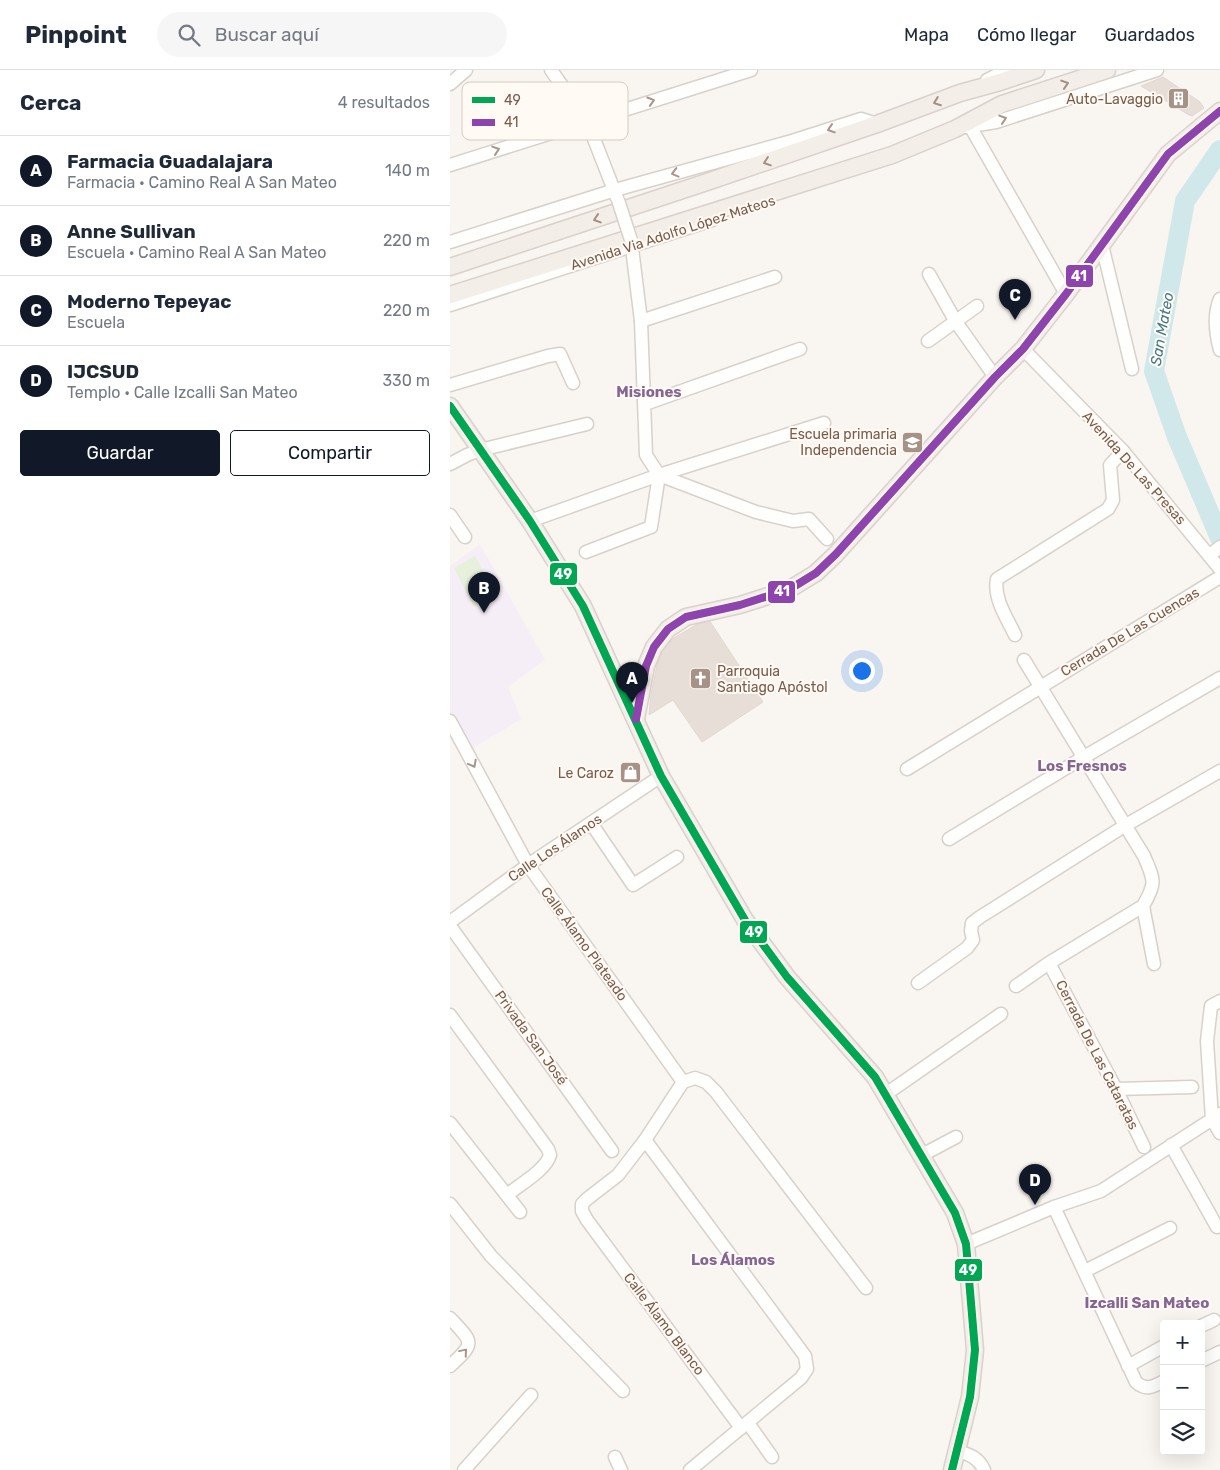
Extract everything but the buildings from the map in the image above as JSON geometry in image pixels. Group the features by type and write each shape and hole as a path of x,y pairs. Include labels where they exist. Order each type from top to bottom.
{"main road":[{"path":"450,267 877,124 960,93 1036,70"},
{"name":"Avenida Via Adolfo López Mateos","path":"450,295 892,155 962,128 1002,104 1107,70"},
{"path":"636,719 646,666 654,647 668,629 686,617 740,605 790,589 816,573 836,554 995,377 1023,349 1066,294 1168,154 1220,111"},
{"path":"450,406 530,521 583,606 661,776 745,920 787,978 875,1077 955,1213 966,1244 975,1350 970,1397 952,1470"}],"street":[{"path":"450,84 466,70"},
{"path":"551,70 559,82"},
{"path":"628,108 751,70"},
{"path":"960,93 1007,70"},
{"path":"1066,294 962,128 996,122 1157,70"},
{"path":"450,242 616,195 792,142 861,119 877,124"},
{"path":"450,165 528,140"},
{"path":"594,140 632,243 641,321 646,455 659,475 756,512 793,521 813,514 827,539"},
{"name":"Avenida Via Adolfo López Mateos","path":"450,305 632,243 877,167 892,155"},
{"path":"1102,245 1132,370"},
{"path":"929,274 956,322 995,377"},
{"path":"641,321 775,277"},
{"path":"1220,299 1217,305 1216,334 1220,350"},
{"path":"928,341 978,306"},
{"path":"645,404 800,349"},
{"name":"Avenida De Las Presas","path":"1023,349 1123,451 1215,551 1220,569"},
{"path":"450,385 560,354 574,383"},
{"path":"530,521 659,475 824,423"},
{"path":"450,464 480,450 587,424"},
{"path":"1015,635 997,595 996,586 998,579 1108,509 1113,500 1110,465 1123,451"},
{"path":"586,552 651,527 659,475"},
{"path":"450,515 465,536"},
{"name":"Cerrada De Las Cuencas","path":"907,769 1220,577"},
{"path":"1016,986 1049,963 1143,906 1151,894 1154,881 1144,856 1126,825 1024,660"},
{"path":"949,839 1084,757 1220,678"},
{"name":"Calle Álamo Plateado","path":"450,721 528,865 683,1082"},
{"path":"918,983 968,948 973,940 972,923 980,917 1126,825 1220,771"},
{"name":"Calle Los Álamos","path":"450,922 528,865 661,776"},
{"path":"591,823 633,885 677,857"},
{"path":"1143,906 1154,964"},
{"name":"Privada San José","path":"450,926 612,1151"},
{"name":"Cerrada De Las Cataratas","path":"1049,963 1116,1089 1144,1147"},
{"path":"1220,1001 1212,1006 1207,1042 1216,1117 1220,1133"},
{"path":"886,1094 1001,1014"},
{"path":"450,1015 550,1155 549,1161 507,1195"},
{"path":"690,1470 801,1378 807,1369 806,1356 645,1140 683,1082 696,1078 706,1082 716,1092 866,1288"},
{"path":"1116,1089 1192,1087"},
{"path":"966,1244 1054,1207 1101,1191 1216,1117"},
{"path":"450,1123 520,1212"},
{"path":"922,1155 956,1137"},
{"name":"Calle Álamo Blanco","path":"645,1140 618,1175 586,1199 582,1204 582,1211 586,1220 744,1425 772,1457"},
{"path":"1171,1145 1217,1227"},
{"path":"450,1204 491,1256 623,1390"},
{"path":"1054,1207 1136,1382 1148,1388 1160,1383"},
{"path":"1085,1271 1170,1228"},
{"path":"450,1318 466,1335 470,1345 450,1366"},
{"path":"1205,1324 1214,1320"},
{"path":"1128,1366 1160,1348"},
{"path":"1205,1360 1220,1352"},
{"path":"464,1470 531,1395"},
{"path":"957,1451 968,1453 977,1459 984,1470"},
{"path":"615,1457 621,1470"}],"shaded area":[{"path":"480,544 545,660 508,687 521,719 468,751 450,714 450,566"}],"green space":[{"path":"475,556 497,596 474,607 454,568"}],"waterway":[{"name":"San Mateo","path":"1220,150 1185,201 1154,371 1177,437 1220,538"}],"transit line":[{"name":"41","path":"636,719 646,666 654,647 668,629 686,617 740,605 790,589 816,573 836,554 995,377 1023,349 1066,294 1168,154 1220,111"},
{"name":"49","path":"450,406 530,521 583,606 661,776 745,920 787,977 875,1077 955,1213 966,1244 975,1350 970,1397 952,1470"}],"place":[{"name":"Auto-Lavaggio","path":"1179,99"},
{"name":"Moderno Tepeyac","path":"1015,320"},
{"name":"Escuela primaria Independencia","path":"913,442"},
{"name":"Anne Sullivan","path":"484,613"},
{"name":"Parroquia Santiago Apóstol","path":"701,679"},
{"name":"Farmacia Guadalajara","path":"632,703"},
{"name":"Le Caroz","path":"630,773"},
{"name":"IJCSUD","path":"1035,1205"}],"district":[{"name":"Misiones","path":"649,392"},
{"name":"Los Fresnos","path":"1082,766"},
{"name":"Los Álamos","path":"733,1260"},
{"name":"Izcalli San Mateo","path":"1147,1303"}]}
